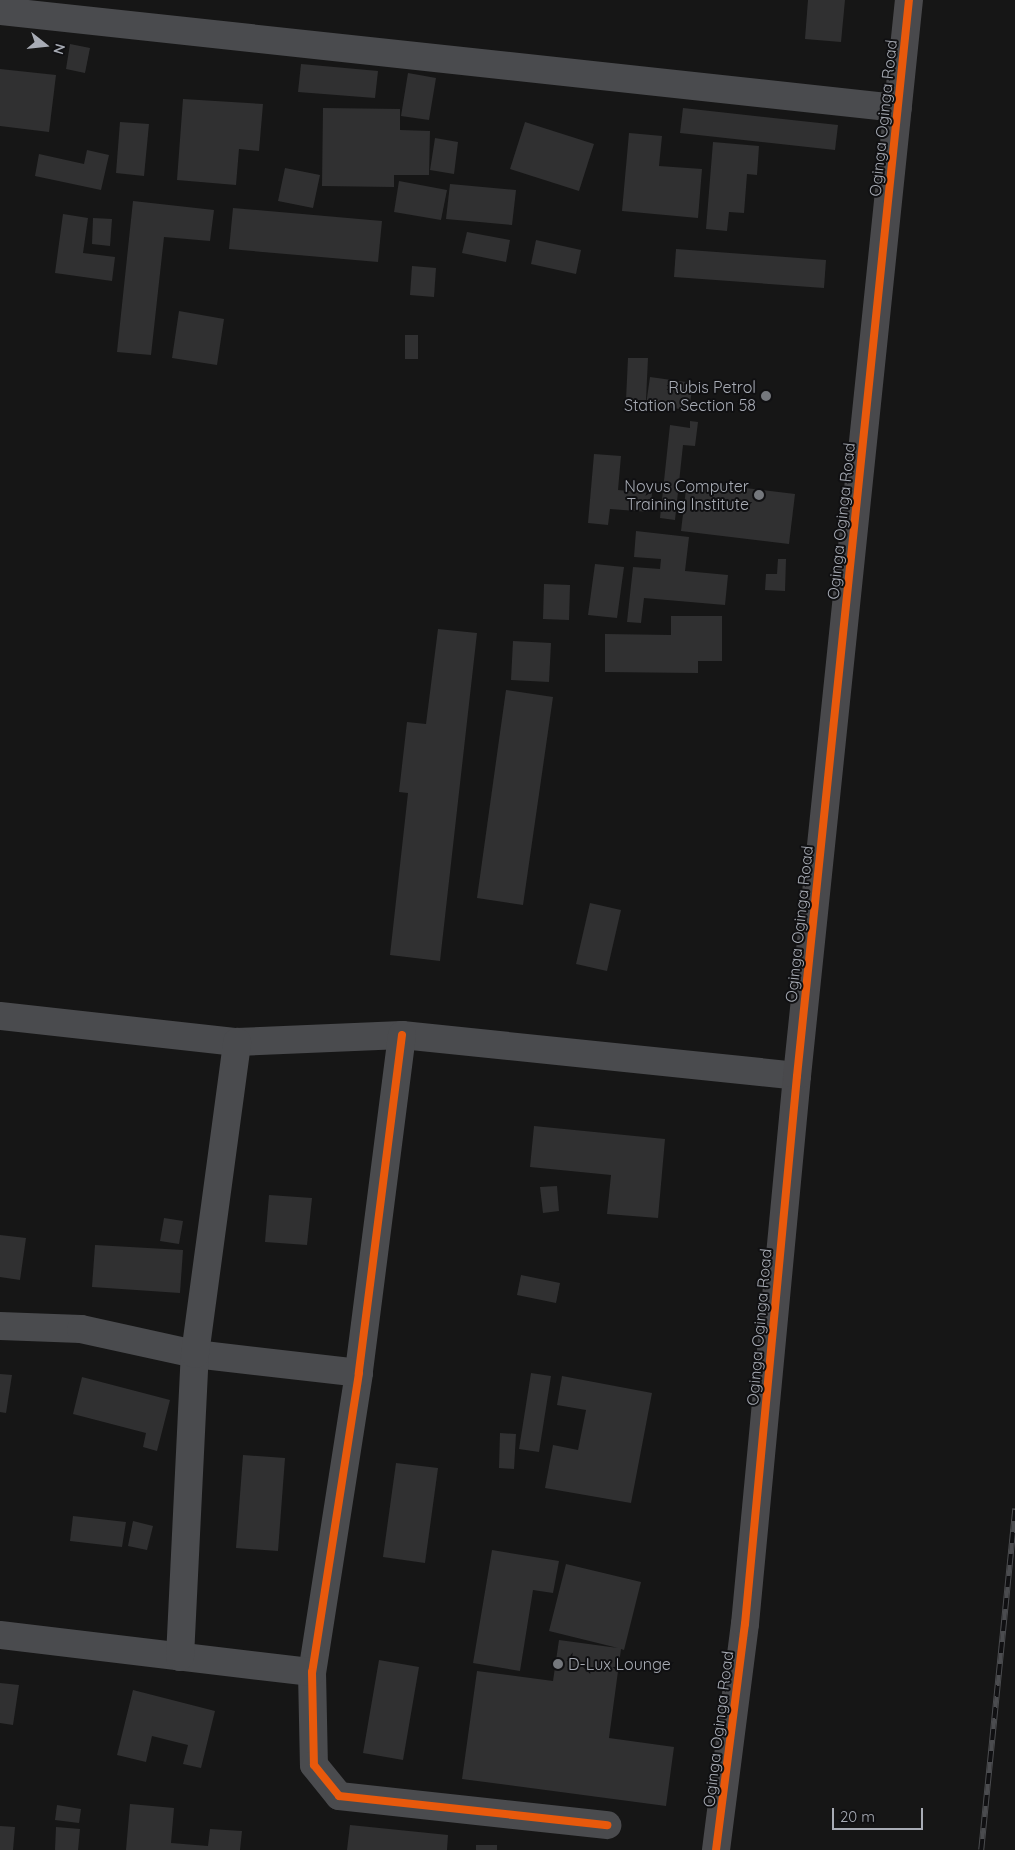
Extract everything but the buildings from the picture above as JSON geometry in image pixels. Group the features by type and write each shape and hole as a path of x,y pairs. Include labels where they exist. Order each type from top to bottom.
{"street":[{"name":"Oginga Oginga Road","path":"716,1850 745,1624 796,1076 909,0"},
{"path":"0,12 898,108"},
{"path":"0,1016 237,1042 402,1035 796,1076"},
{"path":"402,1035 360,1373 312,1672 314,1765 339,1796 607,1826"},
{"path":"180,1656 195,1354 237,1042"},
{"path":"0,1326 81,1329 195,1354 360,1373"},
{"path":"0,1635 312,1672"}],"railway":[{"path":"981,1850 1015,1509"}],"cycle path":[{"path":"716,1850 745,1624 797,1076 909,0"},
{"path":"402,1035 359,1373 312,1672 314,1765 339,1796 607,1825"}],"place":[{"name":"Rubis Petrol Station Section 58","path":"766,396"},
{"name":"Novus Computer Training Institute","path":"759,495"},
{"name":"D-Lux Lounge","path":"558,1664"}]}
